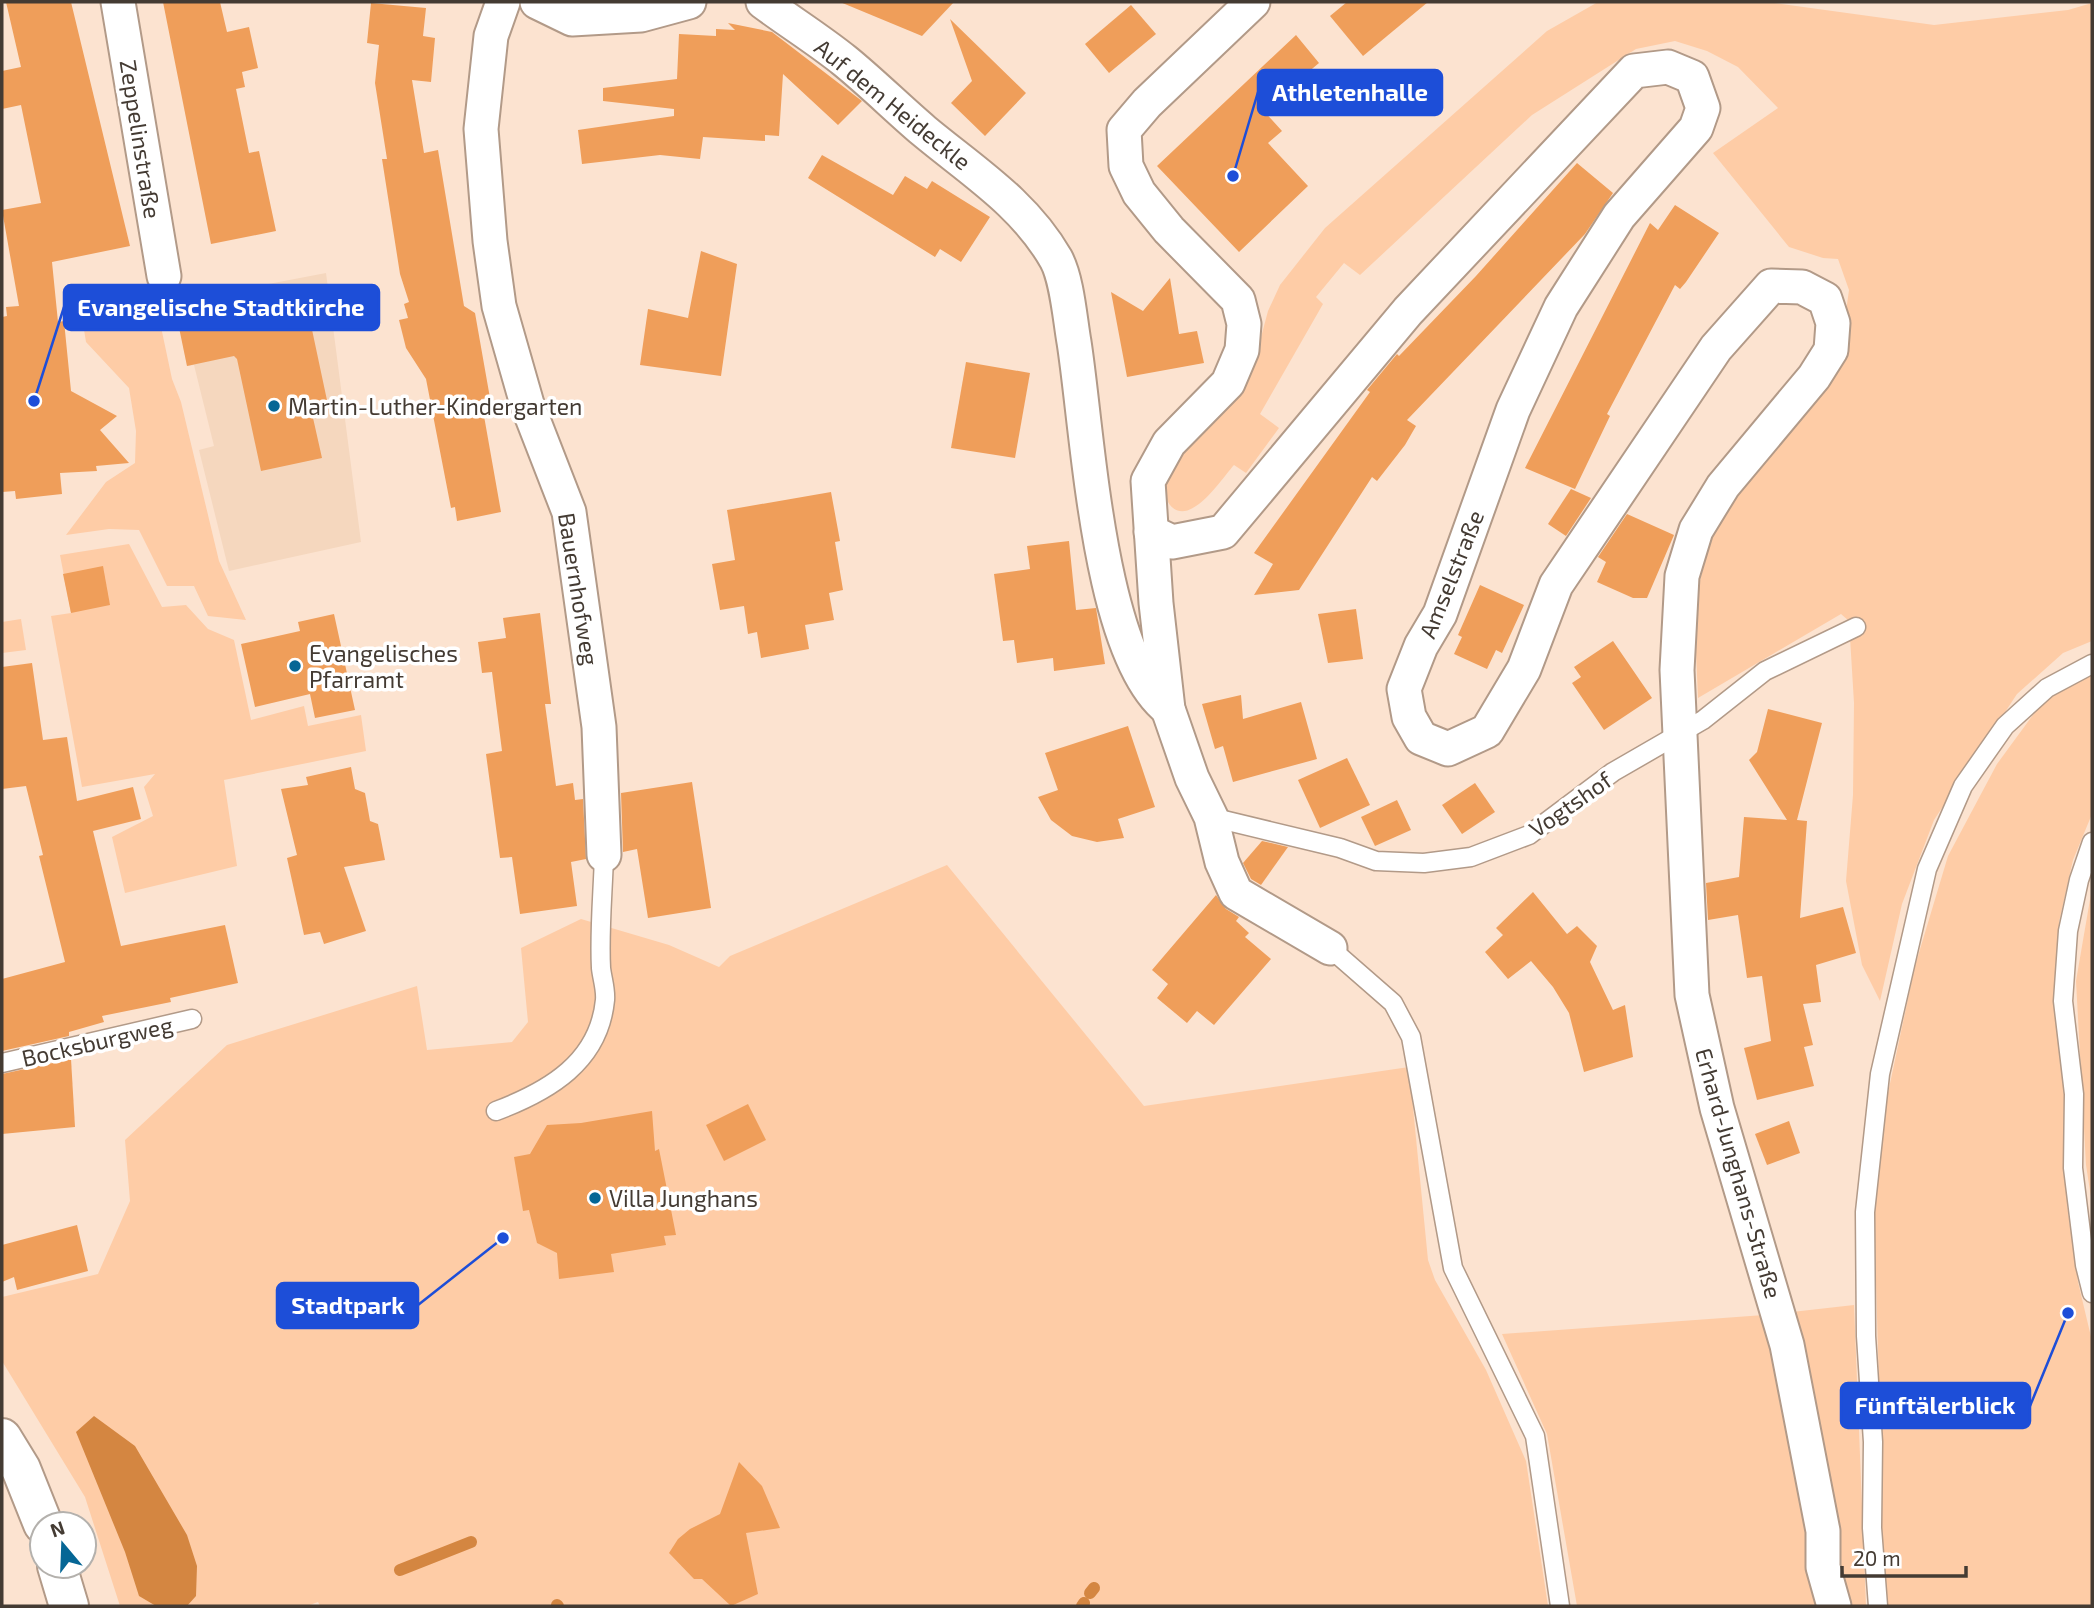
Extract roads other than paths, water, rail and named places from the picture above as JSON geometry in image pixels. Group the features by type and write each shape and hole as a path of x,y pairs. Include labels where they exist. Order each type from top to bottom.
{"main road":[{"path":"2,1438 21,1469 37,1510"},
{"path":"61,1580 69,1606"}],"street":[{"name":"Zeppelinstraße","path":"118,2 164,276"},
{"name":"Bauernhofweg","path":"503,2 491,36 481,128 490,241 499,306 527,404 569,512 600,727 604,855"},
{"path":"537,2 572,19 641,15 689,2"},
{"name":"Auf dem Heideckle","path":"763,2 842,59 1021,210 1058,262 1073,334 1092,489 1110,585 1137,673 1153,697 1168,709"},
{"path":"1253,2 1147,103 1124,130 1126,166 1139,193 1169,230 1238,300 1244,324 1242,350 1228,383 1169,443 1147,481 1151,532 1168,709 1192,779 1211,817 1222,862 1236,893 1330,948"},
{"name":"Amselstraße","path":"1151,532 1172,542 1223,532 1408,311 1634,71 1668,67 1692,77 1703,108 1696,128 1619,216 1561,307 1513,411 1440,614 1421,646 1405,689 1409,717 1421,738 1448,748 1488,731 1524,669 1556,585 1716,348 1771,286 1802,288 1825,299 1833,323 1831,350 1814,377 1723,486 1696,530 1682,576 1677,670 1679,734"},
{"name":"Erhard-Junghans-Straße","path":"1679,734 1692,995 1717,1108 1787,1345 1823,1531 1823,1567 1834,1606"}],"lane":[{"name":"Vogtshof","path":"1211,817 1340,848 1376,861 1423,863 1471,857 1528,835 1613,772 1703,720 1765,671 1856,627"},
{"path":"1878,1606 1872,1528 1873,1441 1866,1336 1865,1212 1880,1074 1927,869 1963,786 2005,726 2047,688 2092,664"},
{"path":"2092,842 2079,880 2068,931 2063,1001 2074,1094 2073,1168 2085,1265 2092,1293"},
{"path":"496,1111 556,1084 584,1058 601,1022 606,997 601,967 604,855"},
{"path":"1330,948 1393,1003 1411,1037 1452,1268 1535,1436 1560,1606"},
{"name":"Bocksburgweg","path":"2,1063 192,1019"}],"waterway":[{"path":"400,1570 471,1542"},
{"path":"1090,1593 1094,1588"}],"place":[{"name":"Athletenhalle","path":"1233,176"},
{"name":"Evangelische Stadtkirche","path":"34,401"},
{"name":"Martin-Luther-Kindergarten","path":"274,406"},
{"name":"Evangelisches Pfarramt","path":"295,666"},
{"name":"Villa Junghans","path":"595,1198"},
{"name":"Stadtpark","path":"503,1238"},
{"name":"Fünftälerblick","path":"2068,1313"}]}
